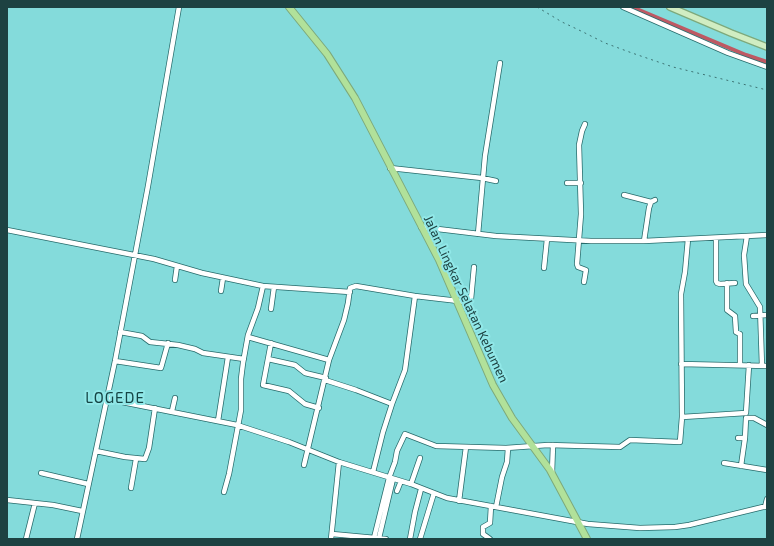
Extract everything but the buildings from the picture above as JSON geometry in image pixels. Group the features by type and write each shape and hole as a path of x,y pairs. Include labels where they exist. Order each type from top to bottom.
{"highway":[{"name":"Jalan Lingkar Selatan Kebumen","path":"289,7 327,54 342,76 439,260 493,386 512,418 534,446 552,473 586,539"}],"main road":[{"path":"670,7 767,47"}],"street":[{"path":"77,539 115,361 148,186 178,7"},
{"path":"622,7 728,53 767,67"},
{"path":"478,234 482,178 500,63"},
{"path":"584,282 586,270 578,267 577,264 581,214 579,145 582,130 586,124"},
{"path":"390,168 482,178 496,181"},
{"path":"567,183 580,183"},
{"path":"624,195 653,201 647,215 644,241"},
{"path":"421,226 496,236 579,241 644,241 767,235"},
{"path":"7,230 154,259 223,278 263,286 350,292"},
{"path":"681,364 765,366 759,305 746,284 744,255 747,236"},
{"path":"716,238 716,281 718,284 735,283"},
{"path":"544,268 546,239"},
{"path":"376,538 397,451 405,434 436,446 466,447 508,448 553,445 620,446 630,440 680,442 682,416 681,294 688,239"},
{"path":"175,280 177,266"},
{"path":"304,465 319,408 329,360 345,315 352,286 415,296 467,302 470,300 474,267"},
{"path":"221,292 223,278"},
{"path":"727,284 727,310 735,316 736,332 740,334 740,365"},
{"path":"224,492 229,474 241,410 241,379 248,337 263,286"},
{"path":"271,309 274,287"},
{"path":"373,472 383,432 405,370 415,296"},
{"path":"753,316 767,315"},
{"path":"120,332 142,336 150,342 168,343 194,348 203,353 244,359"},
{"path":"248,337 271,342 329,360"},
{"path":"271,342 263,385 290,391 305,404 319,408"},
{"path":"115,361 139,366 162,368 168,343"},
{"path":"218,421 228,357"},
{"path":"268,359 295,365 305,373 392,404"},
{"path":"741,466 745,438 744,416 747,412 749,365"},
{"path":"172,411 175,398"},
{"path":"107,399 237,425 282,439 339,462 411,484 421,489 458,501 578,522 640,528 675,527 766,507 767,499"},
{"path":"96,451 136,459 146,458 155,408"},
{"path":"682,416 744,416 754,418 767,425"},
{"path":"738,438 745,438"},
{"path":"552,473 553,445"},
{"path":"458,501 466,447"},
{"path":"490,539 483,534 483,526 490,523 493,506 507,462 508,448"},
{"path":"411,484 420,458"},
{"path":"132,488 136,459"},
{"path":"339,462 331,536 386,539"},
{"path":"724,463 767,470"},
{"path":"41,473 88,484"},
{"path":"397,491 400,481"},
{"path":"410,539 421,489"},
{"path":"420,539 434,493"},
{"path":"7,500 82,511"},
{"path":"26,539 35,503"}],"waterway":[{"path":"632,7 746,55 767,62"}],"railway":[{"path":"537,7 562,22 605,43 632,53 673,67 767,90"}],"district":[{"name":"LOGEDE","path":"115,398"}]}
